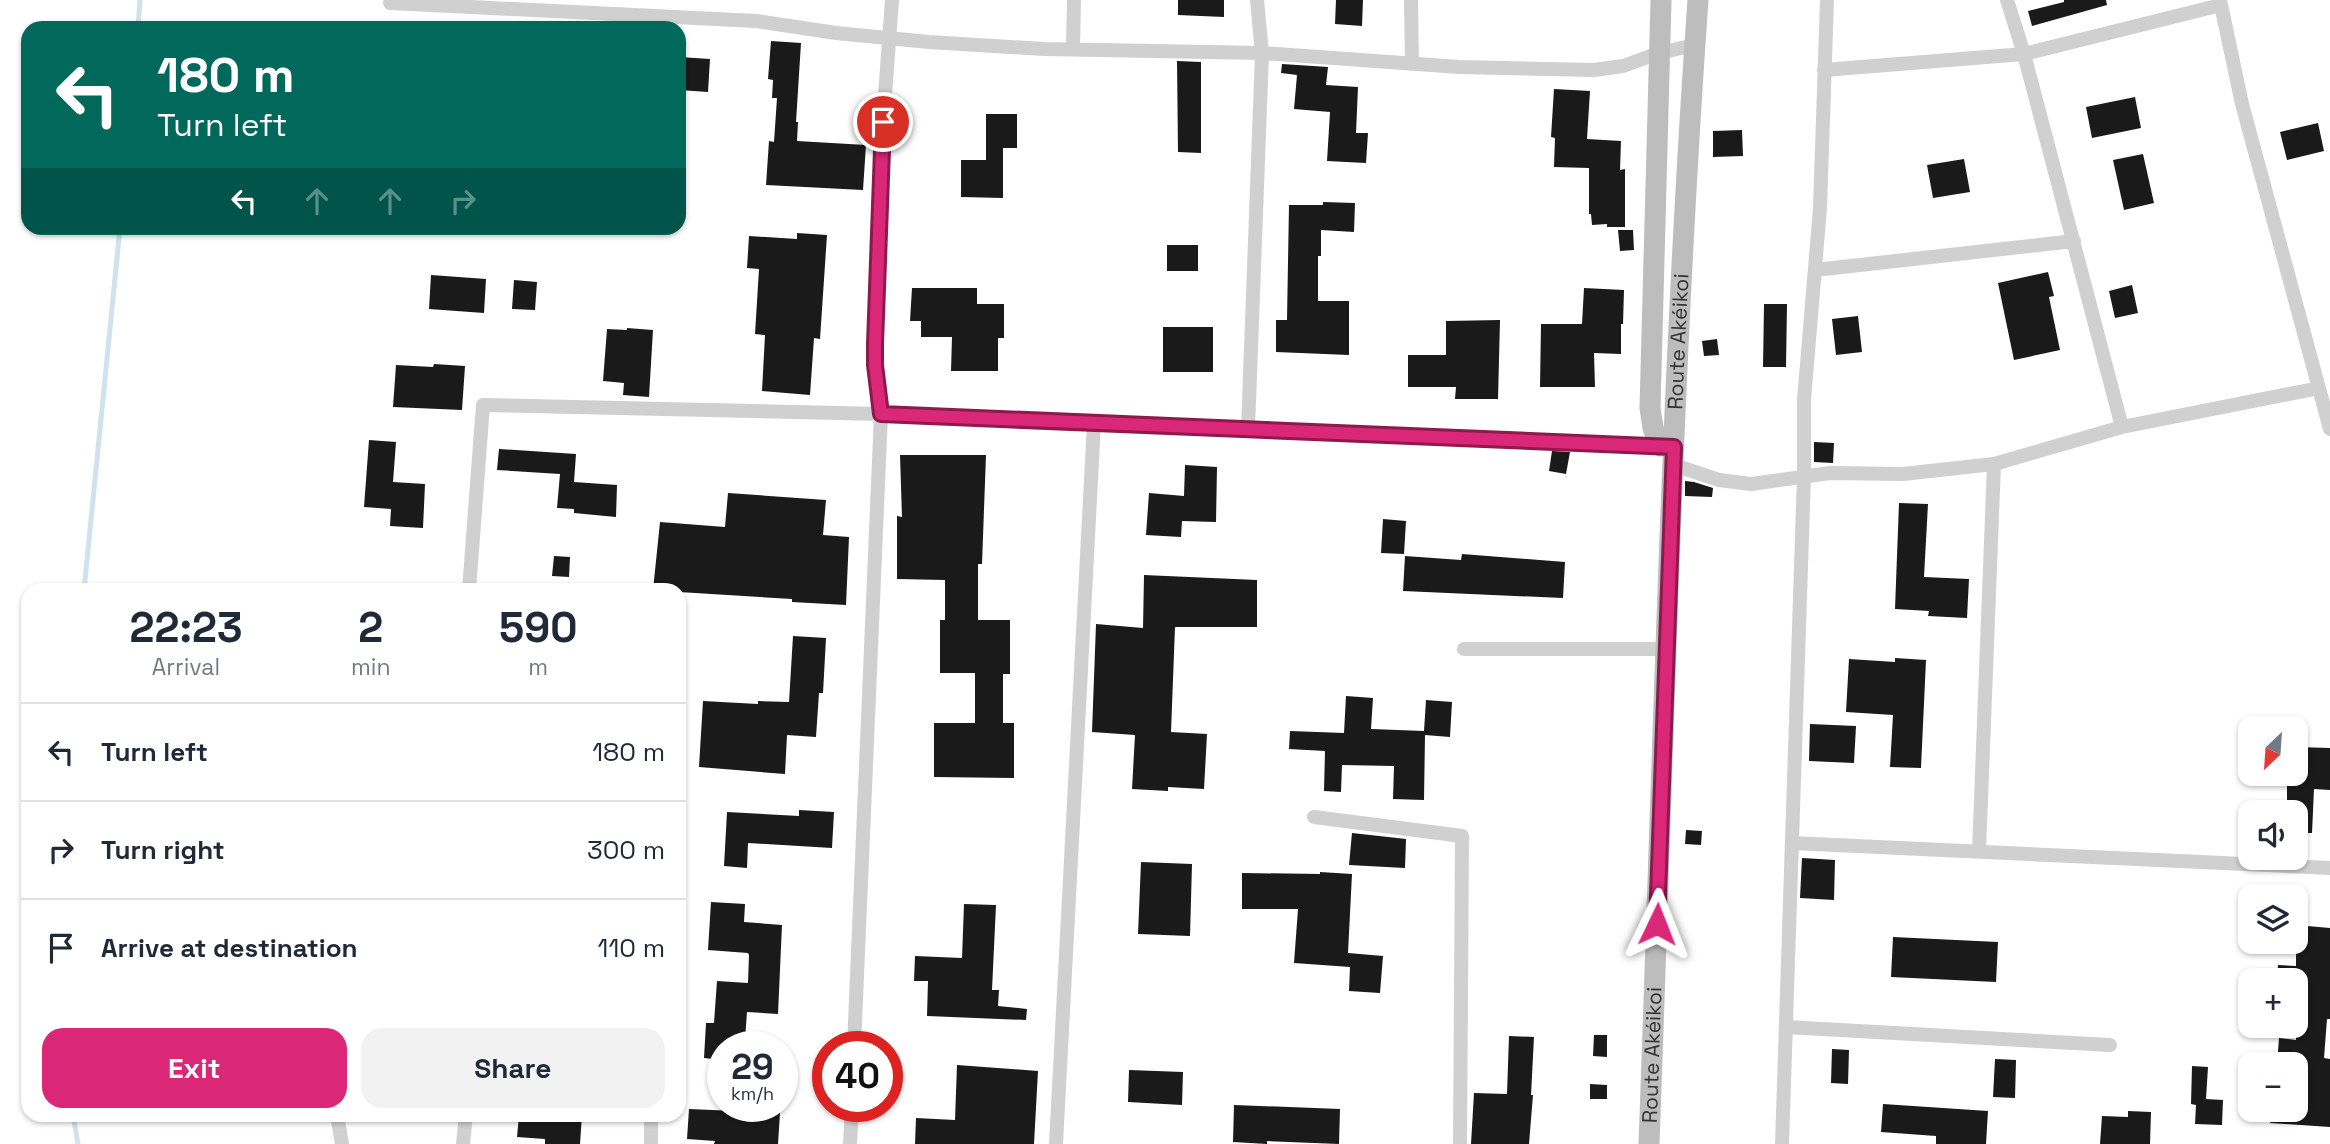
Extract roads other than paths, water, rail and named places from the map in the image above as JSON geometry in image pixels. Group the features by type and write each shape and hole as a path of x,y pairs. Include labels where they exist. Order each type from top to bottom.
{"street":[{"path":"855,1031 881,414 875,365 875,303 883,122 892,0"},
{"path":"1073,49 1074,0"},
{"path":"1248,429 1262,53 1258,0"},
{"path":"1411,0 1412,64"},
{"name":"Route Akéikoi","path":"1661,0 1650,408 1653,428 1669,453"},
{"name":"Route Akéikoi","path":"1649,1144 1667,649 1669,453 1698,0"},
{"path":"1782,1144 1804,476 1804,400 1820,208 1827,0"},
{"path":"2007,0 2024,54 2122,427"},
{"path":"1824,70 2024,54 2220,2 2242,104 2330,429"},
{"path":"390,3 756,21 890,38 1073,49 1262,53 1412,64 1594,70 1623,66 1659,52 1695,44"},
{"path":"1815,270 2074,241"},
{"path":"470,583 484,405 881,414 1248,429 1669,453 1719,480 1751,484 1830,473 1903,474 1994,464 2122,427 2319,388"},
{"path":"1056,1144 1094,423"},
{"path":"1979,852 1994,464"},
{"path":"1464,649 1667,649"},
{"path":"1314,817 1462,836 1460,1144"},
{"path":"1792,842 2330,868"},
{"path":"1786,1027 2110,1045"},
{"path":"338,1122 342,1144"},
{"path":"463,1144 465,1122"},
{"path":"650,1122 651,1144"},
{"path":"850,1144 851,1122"}],"waterway":[{"path":"138,21 140,0"},
{"path":"85,583 119,235"},
{"path":"74,1122 78,1144"}]}
